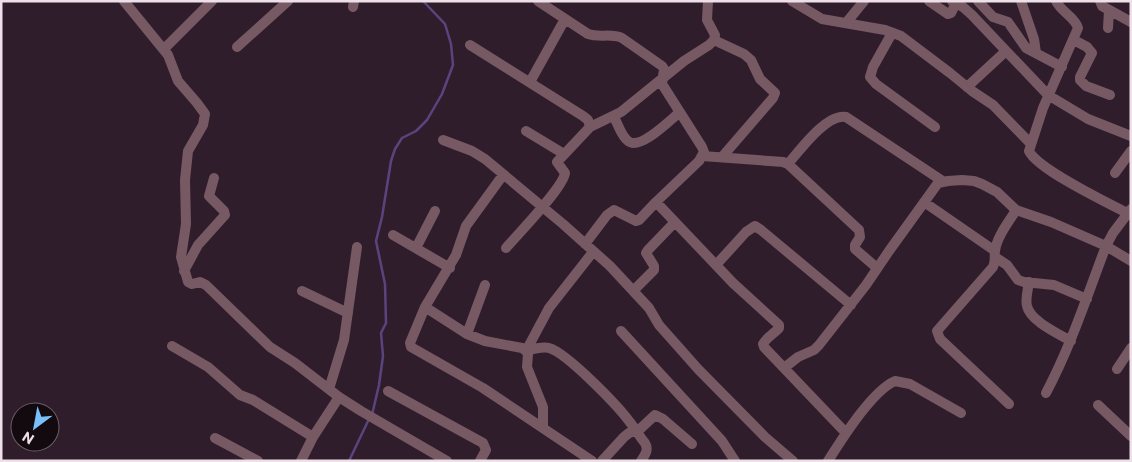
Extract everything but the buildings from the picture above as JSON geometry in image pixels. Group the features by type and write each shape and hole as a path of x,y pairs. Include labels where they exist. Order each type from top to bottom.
{"street":[{"path":"125,1 133,1"},
{"path":"125,1 171,59 178,81 203,110 205,118 190,147 185,180 186,224 181,256 184,271 190,283 203,283 206,285 264,342 339,397 447,461"},
{"path":"164,49 212,1"},
{"path":"237,47 288,1"},
{"path":"538,1 588,34 597,36 615,35 628,41 662,66 664,69 662,84 704,152 639,220 636,221 618,210 611,212 585,244"},
{"path":"506,248 542,207 565,176 564,171 557,163 590,127 614,117 663,77 714,40 715,35 707,14 708,1"},
{"path":"792,1 822,19 892,33 911,43 967,87 994,105 1030,143"},
{"path":"846,23 864,1"},
{"path":"928,1 948,14 951,13 954,2 972,15 1048,95 1088,119 1131,136"},
{"path":"978,1 993,17 1008,22 1022,44 1062,67"},
{"path":"1021,1 1034,39 1036,53"},
{"path":"1046,393 1071,341 1106,246 1113,233 1130,212 1057,175 1039,163 1031,156 1029,151 1030,143 1048,95 1078,28 1078,24 1060,9 1056,1"},
{"path":"1100,1 1102,6 1131,22"},
{"path":"1108,28 1109,10"},
{"path":"530,82 565,19"},
{"path":"892,33 870,76 876,84 935,127"},
{"path":"714,40 744,54 751,60 760,79 775,93 773,98 722,158"},
{"path":"1074,40 1087,47 1092,54 1080,80 1086,86 1110,95"},
{"path":"470,46 583,116 588,120 590,127"},
{"path":"967,87 1006,51"},
{"path":"614,117 625,139 635,144 644,141 680,112"},
{"path":"788,164 814,134 835,117 840,116 846,117 944,182"},
{"path":"526,131 564,154"},
{"path":"443,140 478,154 585,244 653,312 659,325 673,343 765,437 793,461"},
{"path":"1115,173 1131,151"},
{"path":"702,156 783,162 788,164 859,230 860,236 855,249 877,268"},
{"path":"503,175 466,226 450,268 425,307 410,343 411,347 483,388 592,461"},
{"path":"184,271 198,245 225,215 224,211 210,196 214,178"},
{"path":"784,368 798,357 814,350 851,305 935,187 944,182 974,181 982,184 997,192 1016,210 1052,222 1106,246 1131,261"},
{"path":"656,202 716,266 779,325 776,331 763,344 769,353 846,433"},
{"path":"924,202 995,254 1007,265 1018,280 1054,285 1087,299"},
{"path":"1009,404 940,339 937,331 993,267 1000,236 1016,210"},
{"path":"416,248 435,211"},
{"path":"633,291 654,270 654,266 646,253 675,222"},
{"path":"716,266 746,232 755,226 851,305"},
{"path":"393,235 450,268"},
{"path":"329,389 344,340 357,247"},
{"path":"543,427 543,407 527,367 528,354 526,351 549,308 593,252"},
{"path":"1029,282 1026,299 1029,312 1040,322 1071,341"},
{"path":"467,334 485,285"},
{"path":"302,291 348,312"},
{"path":"425,307 467,334 485,341 526,351 545,348 557,352 584,374 630,421 647,447 647,451 641,461"},
{"path":"621,330 722,441 735,461"},
{"path":"172,346 208,367 240,395 253,400 313,437"},
{"path":"1117,369 1131,348"},
{"path":"828,461 846,433 880,392 895,381 910,384 961,413"},
{"path":"388,391 483,443 486,450 480,461"},
{"path":"301,461 313,437 339,397"},
{"path":"1098,405 1131,436"},
{"path":"602,461 629,432 635,431 655,415 658,415 692,444"},
{"path":"215,438 258,461"}],"waterway":[{"path":"372,415 383,356 381,333 386,323 385,284 376,241 391,161 395,149 402,138 416,131 427,120 442,94 453,65 451,44 445,24 423,1"},
{"path":"349,461 369,419"}]}
